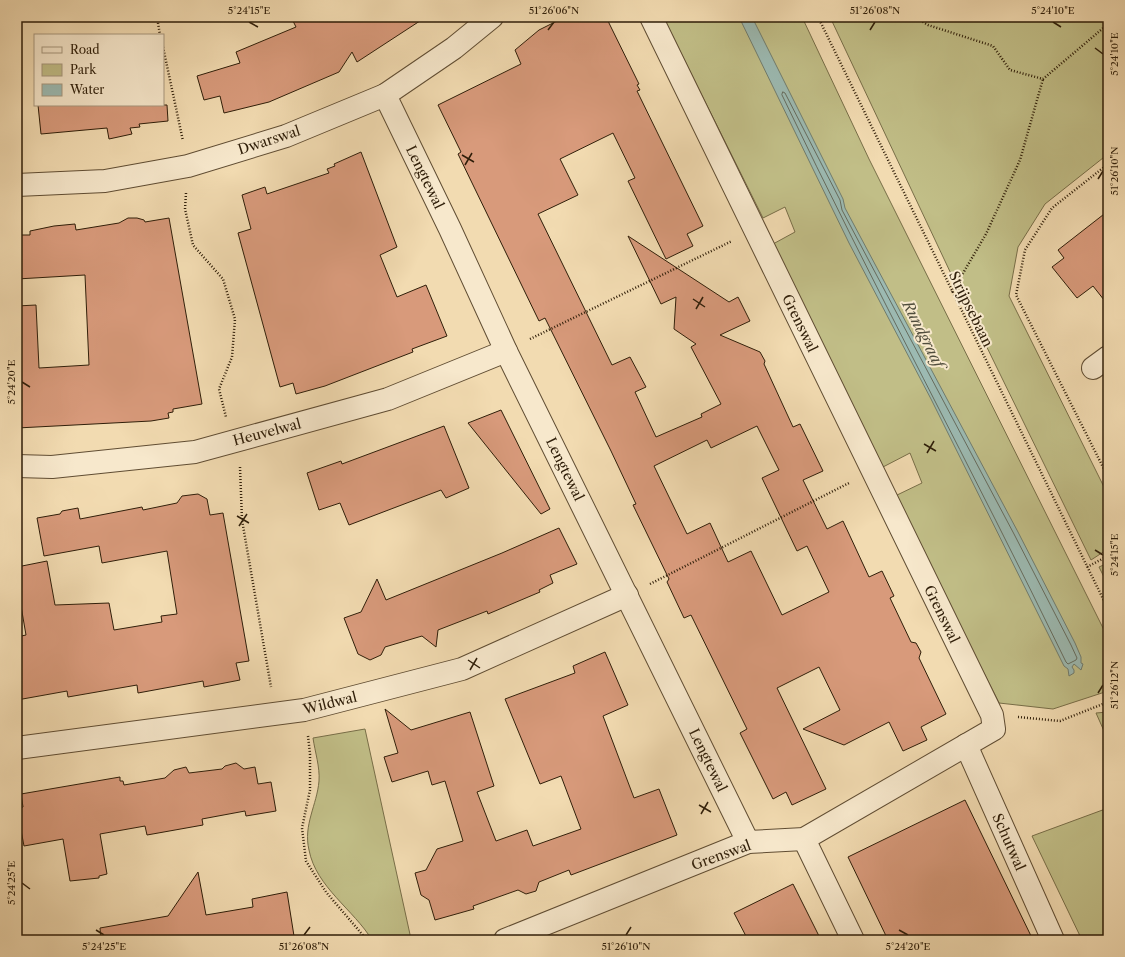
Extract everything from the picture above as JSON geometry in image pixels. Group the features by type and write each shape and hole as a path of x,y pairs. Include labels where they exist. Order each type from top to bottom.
{"street":[{"name":"Dwarswal","path":"17,185 105,181 188,166 286,136 384,95 454,48 492,17"},
{"name":"Grenswal","path":"505,940 748,842 804,839 994,729 992,715 651,17"},
{"name":"Lengtewal","path":"384,95 450,229 506,351 748,842"},
{"name":"Heuvelwal","path":"17,466 52,467 195,452 388,399 506,351"},
{"name":"Wildwal","path":"17,748 304,710 462,669 627,595"},
{"name":"Schutwal","path":"966,745 1053,940"},
{"path":"804,839 853,940"}],"path":[{"path":"157,17 160,34"},
{"name":"Strijpsebaan","path":"818,17 1108,609"},
{"path":"915,17 928,25 993,46 1010,70 1043,79"},
{"path":"952,292 986,234 1020,160 1043,79 1108,24"},
{"path":"164,53 188,166 185,209 193,245 223,279 235,319 232,357 219,389 228,420 239,440 242,520 275,714"},
{"path":"1108,164 1052,208 1024,250 1016,295 1108,477"},
{"path":"506,351 755,230"},
{"path":"627,595 873,471"},
{"path":"1087,568 1108,556"},
{"path":"992,715 1060,720 1108,702"},
{"path":"304,710 310,754 310,790 302,828 306,861 326,892 366,940"}],"green space":[{"path":"663,17 802,17 869,159 1108,638 1108,691 1053,709 999,703 895,496 922,483 910,453 883,467 773,244 795,232 785,207 763,218"},
{"path":"830,17 1108,17 1108,154 1045,204 1018,247 1009,296 1108,495 1108,549 1091,560 953,278"},
{"path":"1108,563 1108,585 1099,567"},
{"path":"1108,712 1108,740 1096,713"},
{"path":"365,729 411,939 408,940 372,940 356,918 327,887 313,863 309,850 309,824 319,781 318,765 313,738"},
{"path":"1108,808 1108,940 1082,940 1032,836"}],"water":[{"path":"739,17 752,17 843,199 845,208 1018,532 1075,643 1081,657 1081,663 1083,664 1081,670 1074,664 1072,667 1074,673 1069,676 1068,669 1064,666 931,399 849,243"}],"building":[{"path":"291,17 426,17 357,62 352,52 339,72 269,102 224,113 220,96 204,100 197,76 240,63 236,52 296,27"},
{"path":"565,17 606,17 639,84 637,85 640,90 637,91 703,226 687,234 693,246 666,259 628,181 635,178 613,133 560,159 578,195 538,214 612,365 630,357 646,387 635,392 656,437 702,417 701,414 721,404 691,347 696,344 674,329 676,297 661,304 628,236 729,302 738,297 750,321 720,335 760,352 793,427 800,424 823,471 803,480 827,529 843,521 869,577 882,571 894,596 890,598 911,642 916,643 921,652 919,658 946,714 921,727 927,740 903,751 889,722 844,745 803,729 840,710 819,667 777,688 826,789 792,805 786,792 773,799 740,733 747,729 691,615 684,618 667,582 669,579 633,505 636,504 611,451 545,318 539,321 458,154 461,152 438,105 521,64 515,50 539,30","holes":["757,426 779,470 762,478 797,551 807,546 829,592 782,615 751,551 728,562 710,523 687,534 654,466 707,440 711,448"]},
{"path":"167,105 168,121 139,124 140,127 130,128 132,134 109,139 107,128 41,134 38,106"},
{"path":"361,152 397,247 380,255 397,297 426,285 447,336 412,349 413,352 325,386 296,394 293,383 280,387 238,233 251,229 242,195 265,187 267,194 329,173 327,169 335,166 334,164"},
{"path":"1108,211 1108,305 1093,286 1077,298 1052,267 1064,258 1058,250"},
{"path":"128,218 137,218 144,220 145,222 169,218 202,404 173,409 173,412 168,413 169,418 151,421 17,428 17,306 36,305 39,368 89,365 85,275 17,279 17,235 30,235 30,231 54,226 75,224 76,230 119,223"},
{"path":"501,410 550,509 541,514 468,423"},
{"path":"444,426 469,488 446,498 441,490 349,525 340,503 319,510 307,473 341,461 342,464"},
{"path":"198,494 207,499 210,515 223,513 249,661 236,663 240,680 204,687 203,681 138,693 137,685 68,697 67,691 17,700 17,637 26,635 17,583 17,567 47,561 55,605 109,603 114,630 162,622 161,616 177,614 167,551 102,563 99,546 44,556 37,518 60,514 62,511 78,508 80,519 142,507 143,510 177,503 182,496"},
{"path":"559,528 577,564 550,575 553,583 539,590 540,592 488,614 487,611 438,630 436,647 422,636 385,647 381,655 370,660 358,654 344,618 361,612 377,579 386,600"},
{"path":"605,652 628,705 603,716 634,798 659,789 677,835 571,875 569,870 539,882 536,891 526,894 518,890 473,906 474,909 435,920 429,900 421,895 415,873 426,870 437,849 463,841 445,781 432,785 428,771 392,782 384,757 398,753 385,709 411,730 470,712 494,786 477,792 496,841 527,830 533,846 581,829 561,776 540,784 505,699 575,673 573,666"},
{"path":"236,763 244,769 255,767 258,784 271,782 276,811 246,816 245,811 202,819 203,825 147,835 145,826 100,834 107,874 99,876 99,878 70,881 63,839 24,846 17,809 23,807 21,794 120,777 120,781 123,781 124,785 165,778 174,770 186,767 189,773 222,769 225,766"},
{"path":"965,800 1033,940 888,940 848,857"},
{"path":"198,872 206,915 253,907 252,899 287,892 294,936 271,940 101,940 100,928 168,916"},
{"path":"793,884 821,940 748,940 734,913"}],"water label":[{"name":"Rundgraaf","path":"923,334"}]}
